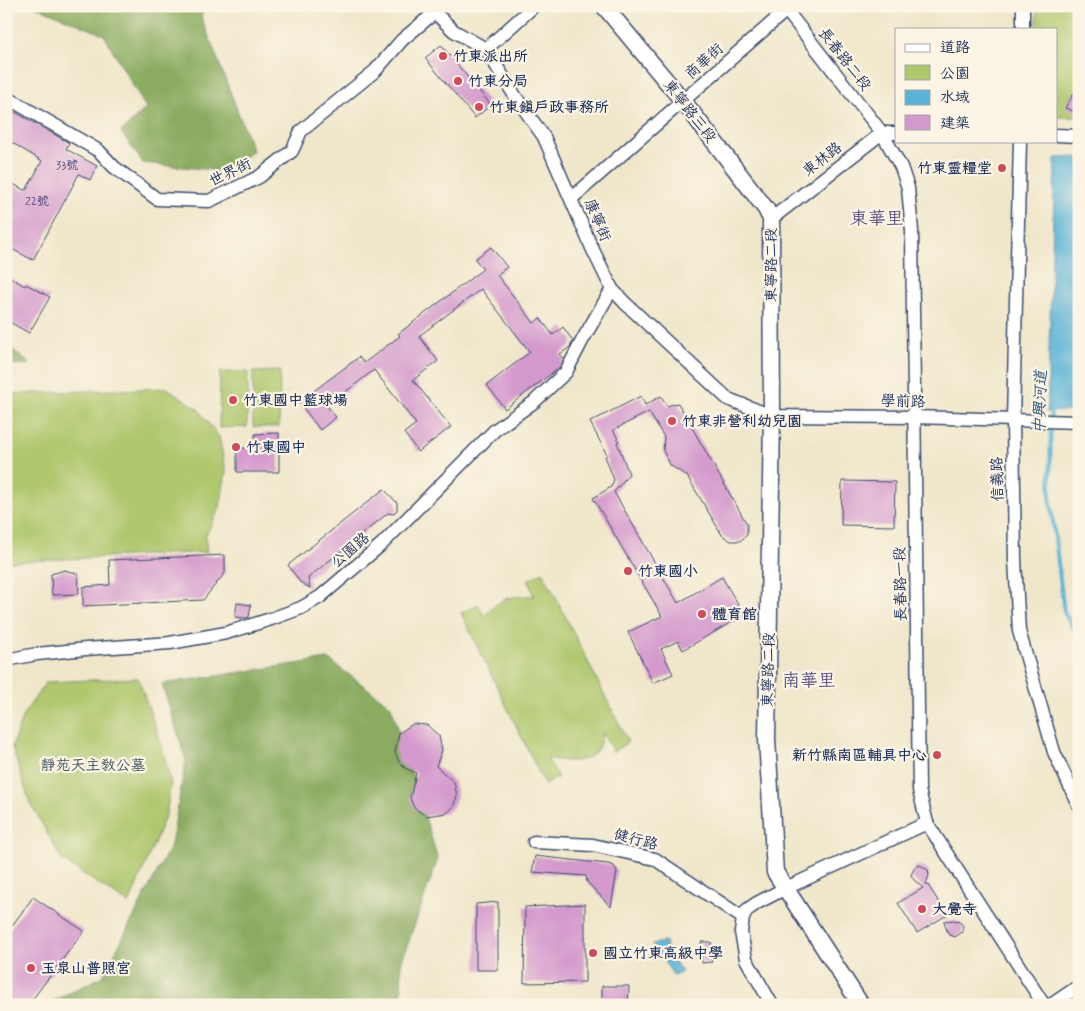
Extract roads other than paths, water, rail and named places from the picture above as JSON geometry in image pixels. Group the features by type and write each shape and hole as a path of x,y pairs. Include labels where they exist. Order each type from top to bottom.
{"main road":[{"name":"東寧路三段","path":"604,6 683,101 766,208 771,219"},
{"name":"東寧路二段","path":"771,219 772,416 767,738 774,872 861,1005"}],"street":[{"path":"431,9 454,31 486,48 534,6"},
{"path":"1022,28 1023,6"},
{"name":"商華街","path":"571,199 786,8"},
{"name":"長春路二段","path":"786,8 882,133"},
{"name":"世界街","path":"6,98 100,151 114,167 156,200 209,200 259,177 292,151 301,131 375,71 431,9"},
{"name":"康寧街","path":"486,48 514,96 544,137 592,248 612,288 625,303 728,399 772,416"},
{"path":"882,133 895,133"},
{"name":"東林路","path":"771,219 882,133"},
{"name":"長春路一段","path":"882,133 901,167 908,188 912,231 919,790 927,823 1044,1005"},
{"path":"1058,135 1079,136"},
{"name":"信義路","path":"1020,142 1012,420 1015,560 1019,631 1054,752 1079,806"},
{"name":"公園路","path":"6,660 37,654 170,643 226,633 301,608 320,597 382,544 495,430 534,402 566,372 582,339 612,288"},
{"name":"學前路","path":"772,416 914,417 1079,422"},
{"path":"772,1005 746,959 742,932 743,918 747,910 784,889 927,823"},
{"name":"健行路","path":"534,842 593,845 655,859 743,918"},
{"path":"1051,1005 1079,986"}],"water":[{"path":"1079,157 1079,410 1047,412 1055,158"},
{"path":"665,942 667,950 682,972 674,976 652,944"}],"waterway":[{"name":"中興河道","path":"1051,408 1050,496 1064,612 1079,638"}],"place":[{"name":"竹東派出所","path":"443,56"},
{"name":"竹東分局","path":"458,81"},
{"name":"竹東鎮戶政事務所","path":"479,107"},
{"name":"竹東靈糧堂","path":"1002,168"},
{"name":"竹東國中籃球場","path":"233,400"},
{"name":"竹東非營利幼兒園","path":"672,421"},
{"name":"竹東國中","path":"236,447"},
{"name":"竹東國小","path":"628,571"},
{"name":"體育館","path":"702,614"},
{"name":"新竹縣南區輔具中心","path":"937,755"},
{"name":"大覺寺","path":"922,909"},
{"name":"國立竹東高級中學","path":"593,953"},
{"name":"玉泉山普照宮","path":"31,968"}],"district":[{"name":"東華里","path":"877,218"},
{"name":"南華里","path":"809,680"}],"park label":[{"name":"靜苑天主教公墓","path":"93,765"}]}
